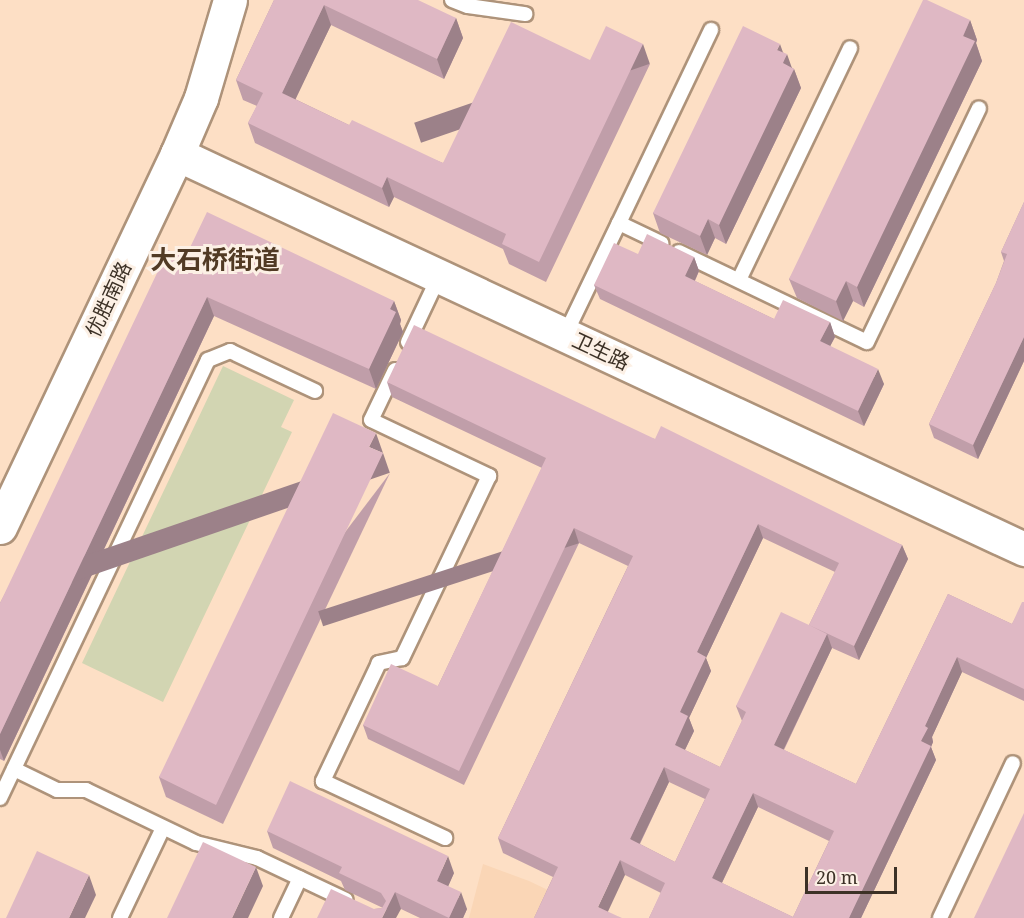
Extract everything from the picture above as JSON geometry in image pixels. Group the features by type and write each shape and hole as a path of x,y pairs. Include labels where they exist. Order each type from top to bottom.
{"street":[{"name":"优胜南路","path":"0,526 177,154 201,98 230,0"},
{"name":"卫生路","path":"177,154 1024,549"}],"lane":[{"path":"452,0 468,6 525,14"},
{"path":"565,335 711,30"},
{"path":"739,280 849,48"},
{"path":"619,223 867,342 979,108"},
{"path":"439,276 371,420 489,476 402,658 379,663 323,781 445,838"},
{"path":"0,797 208,360 230,351 315,391"},
{"path":"940,918 1013,763"},
{"path":"14,769 57,790 86,790 196,843 257,858 362,908"},
{"path":"120,918 163,828"},
{"path":"281,918 300,878"}],"shaded area":[{"path":"483,864 529,881 607,918 469,918"}],"green space":[{"path":"223,366 294,400 281,427 292,432 163,702 82,663"}],"building":[{"path":"274,0 418,0 456,18 437,59 324,5 282,93 349,125 352,120 443,163 511,22 590,60 606,26 643,44 539,262 502,244 506,234 387,177 382,188 248,123 263,93 236,80"},
{"path":"923,0 970,20 963,36 975,41 857,287 846,281 836,301 789,279"},
{"path":"743,26 780,44 777,50 787,54 783,63 794,69 719,225 708,219 700,236 653,213"},
{"path":"1024,202 1024,337 973,445 929,424 996,283 1007,254 1001,252"},
{"path":"207,212 394,301 390,309 396,312 369,369 207,297 0,734 0,603 168,250 185,258"},
{"path":"647,234 694,257 685,276 774,319 783,300 830,322 820,341 878,369 858,411 594,285 614,243 638,254"},
{"path":"414,325 655,439 661,426 902,545 854,646 809,625 827,634 774,745 856,784 948,594 1012,624 1024,602 1024,689 957,657 925,726 928,728 921,741 931,746 849,918 649,918 665,883 620,860 598,907 622,918 534,918 558,867 498,838 633,556 574,528 459,771 363,725 391,664 438,686 546,458 387,382","holes":["758,524 839,563 809,625 781,612 736,706 746,712 720,767 675,745 688,716 680,712 706,657 697,652","664,767 710,789 675,862 630,839","753,793 834,831 793,917 712,878"]},
{"path":"333,413 376,433 369,447 383,453 216,805 159,777"},
{"path":"290,781 448,856 437,881 461,892 449,918 395,892 382,918 317,918 331,889 374,909 382,908 386,901 381,893 339,873 342,867 267,831"},
{"path":"1024,813 1024,918 974,918"},
{"path":"203,842 256,867 232,918 167,918"},
{"path":"37,851 89,875 69,918 6,918"}],"district":[{"name":"大石桥街道","path":"215,260"}]}
